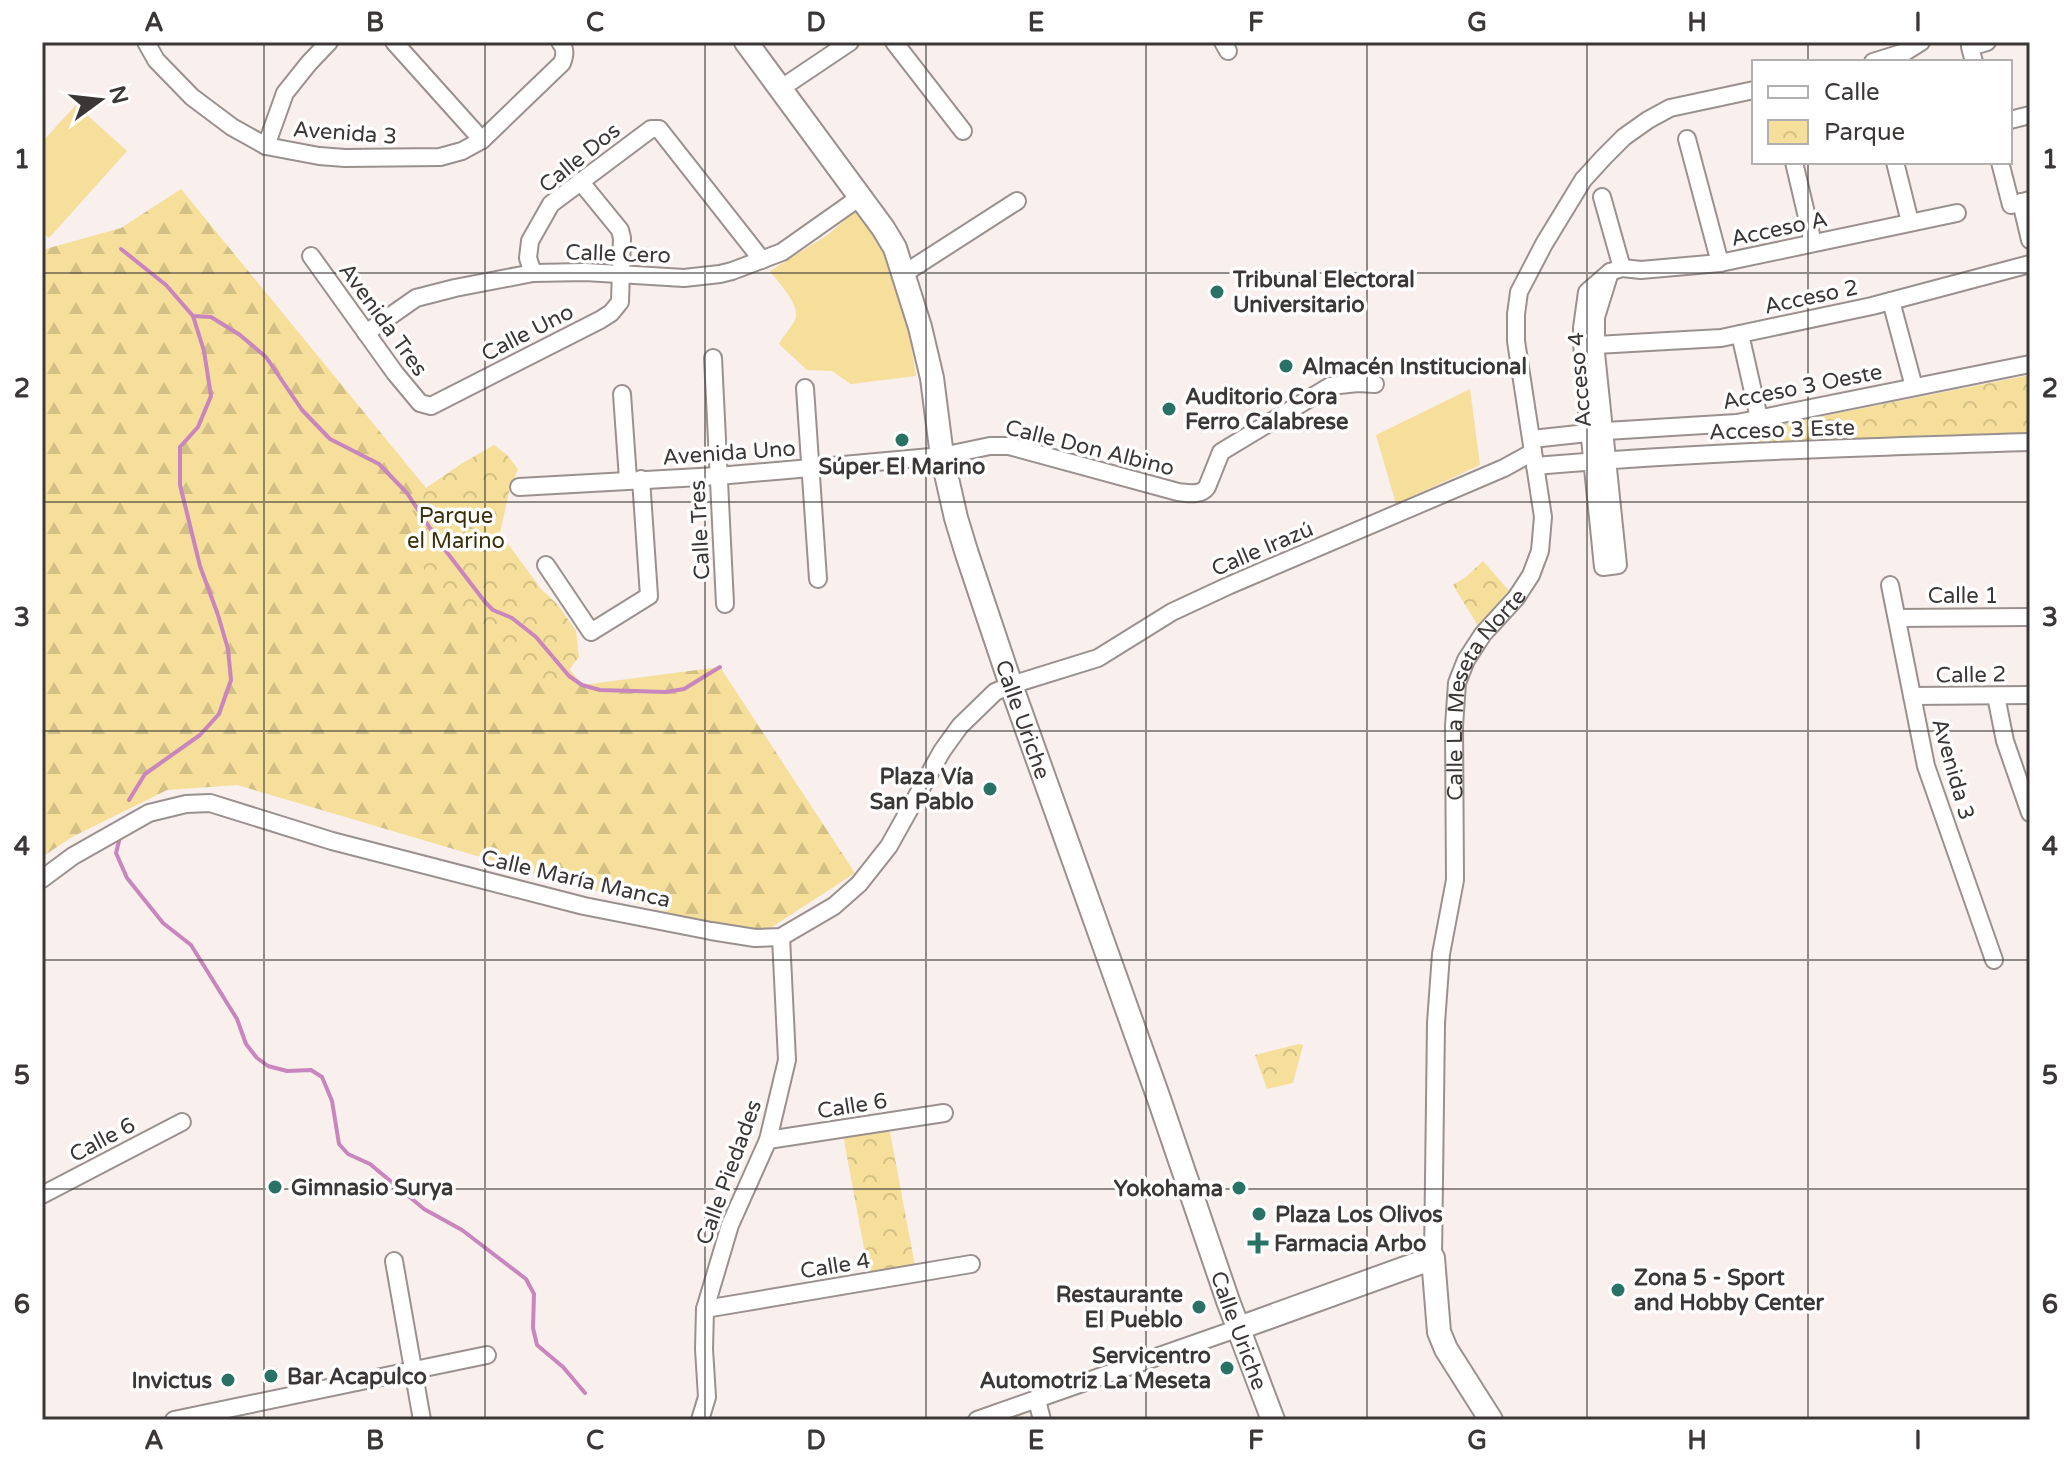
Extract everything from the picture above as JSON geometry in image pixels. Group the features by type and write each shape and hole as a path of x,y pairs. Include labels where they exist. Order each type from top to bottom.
{"main road":[{"name":"Calle Uriche","path":"746,42 883,228 905,273 929,363 942,456 956,518 1011,685 1248,1332 1273,1420"},
{"path":"1248,1332 1433,1258"},
{"name":"Calle La Meseta Norte","path":"1433,1258 1439,1332 1446,1349 1491,1420"},
{"path":"1401,1270 1420,1275 1439,1332"}],"street":[{"name":"Avenida 3","path":"146,42 156,60 192,97 232,127 266,146 319,156 412,158 440,157 462,151 482,140"},
{"path":"266,146 285,93 329,42"},
{"path":"394,42 482,140 562,63 563,48"},
{"path":"780,89 850,42"},
{"path":"894,42 963,131"},
{"path":"1879,60 1905,52 1921,42"},
{"path":"1973,60 1970,47 1987,42"},
{"name":"Calle La Meseta Norte","path":"1433,1258 1436,1023 1441,954 1455,880 1454,726 1457,683 1466,660 1483,634 1516,598 1531,575 1540,551 1543,517 1516,341 1519,292 1583,180 1624,137 1670,108 1752,90"},
{"name":"Calle Dos","path":"533,273 528,258 530,241 551,204 655,128 659,129 762,260"},
{"path":"1687,139 1720,263"},
{"path":"1794,164 1813,243"},
{"path":"1896,164 1910,222"},
{"path":"2001,164 2011,205 2025,201 2030,240"},
{"name":"Calle Uno","path":"424,406 431,406 611,313 620,302 623,246 620,230 580,181"},
{"name":"Calle Cero","path":"366,333 416,298 533,273 585,272 663,277 720,274 762,260 797,243 860,197"},
{"path":"1602,197 1616,270"},
{"path":"905,273 1017,201"},
{"name":"Acceso A","path":"1616,270 1720,263 1957,213"},
{"name":"Avenida Tres","path":"311,256 395,373 424,406"},
{"name":"Acceso 2","path":"1596,345 1721,338 1891,301 2030,264"},
{"name":"Acceso 4","path":"1600,460 1618,565 1603,567 1598,432 1600,394 1596,317 1616,270"},
{"name":"Acceso 4","path":"1598,432 1583,369 1582,328 1587,292 1616,270"},
{"path":"1891,301 1914,387"},
{"path":"1740,334 1759,418"},
{"name":"Calle Tres","path":"713,358 725,604"},
{"name":"Acceso 3 Oeste","path":"1533,452 1598,432 1739,423 2030,364"},
{"name":"Calle Don Albino","path":"942,456 990,446 1009,446 1178,492 1200,493 1207,487 1221,452 1330,386 1375,384"},
{"path":"805,388 818,579"},
{"path":"546,565 591,632 649,596 622,394"},
{"path":"1739,423 1741,451"},
{"name":"Acceso 3 Este","path":"1533,452 1600,460 1741,451 2030,442"},
{"name":"Calle Irazú","path":"1011,685 1098,658 1172,612 1504,468 1533,452"},
{"name":"Avenida Uno","path":"519,487 718,476 942,456"},
{"name":"Avenida 3","path":"1890,585 1926,766 1994,960"},
{"name":"Calle 1","path":"1897,618 2030,617"},
{"path":"781,937 834,906 859,884 889,846 942,751 960,726 995,692 1011,685"},
{"name":"Calle 2","path":"1912,696 2030,695"},
{"path":"1996,696 2005,741 2030,813"},
{"name":"Calle María Manca","path":"42,879 73,856 149,813 186,804 210,803 332,841 584,906 755,938 781,937"},
{"name":"Calle Piedades","path":"700,1420 707,1397 705,1309 730,1225 768,1140 787,1060 781,937"},
{"name":"Calle 6","path":"768,1140 944,1113"},
{"name":"Calle 6","path":"42,1195 182,1122"},
{"path":"394,1261 422,1420"},
{"name":"Calle 4","path":"705,1309 971,1264"},
{"path":"977,1420 1248,1332"},
{"path":"174,1420 238,1413 487,1355"},
{"path":"1037,1400 1042,1420"}],"green space":[{"path":"76,105 127,151 49,238 42,232 42,142"},
{"path":"181,189 426,488 582,685 720,667 855,873 755,938 237,785 167,790 72,837 42,857 42,250 121,228"},
{"path":"856,210 881,246 898,288 916,376 851,384 832,371 807,370 779,344 796,316 789,295 770,271 829,234"},
{"path":"2030,375 2030,434 1755,444 1753,430"},
{"path":"1470,389 1480,465 1396,504 1376,435"},
{"name":"Parque el Marino","path":"494,445 518,469 509,492 500,533 576,631 579,657 562,679 549,683 503,650 427,578 406,519 423,498 426,488"},
{"path":"1483,561 1511,593 1480,629 1453,585"},
{"path":"1303,1045 1293,1083 1267,1089 1255,1055"},
{"path":"889,1127 915,1266 869,1275 843,1135"}],"waterway":[{"path":"121,249 166,285 193,316 211,317 240,335 266,357 302,410 330,439 379,464 407,493 439,542 485,602 536,637 569,676 582,685 600,690 666,692 684,689 720,667"},
{"path":"129,800 145,774 200,735 219,714 231,680 228,649 200,566 180,485 180,447 198,427 211,396 204,351 193,316"},
{"path":"120,837 116,853 127,878 163,923 191,945 237,1019 246,1044 257,1058 268,1066 287,1071 311,1070 322,1077 332,1101 339,1144 348,1154 370,1164 424,1209 462,1230 526,1279 534,1294 533,1328 537,1345 563,1367 585,1393"}],"place":[{"name":"Tribunal Electoral Universitario","path":"1217,292"},
{"name":"Almacén Institucional","path":"1286,366"},
{"name":"Auditorio Cora Ferro Calabrese","path":"1169,409"},
{"name":"Súper El Marino","path":"902,440"},
{"name":"Plaza Vía San Pablo","path":"990,789"},
{"name":"Gimnasio Surya","path":"275,1187"},
{"name":"Yokohama","path":"1239,1188"},
{"name":"Plaza Los Olivos","path":"1259,1214"},
{"name":"Farmacia Arbo","path":"1258,1243"},
{"name":"Zona 5 - Sport and Hobby Center","path":"1618,1290"},
{"name":"Restaurante El Pueblo","path":"1199,1307"},
{"name":"Servicentro Automotriz La Meseta","path":"1227,1368"},
{"name":"Bar Acapulco","path":"271,1376"},
{"name":"Invictus","path":"228,1380"}]}
